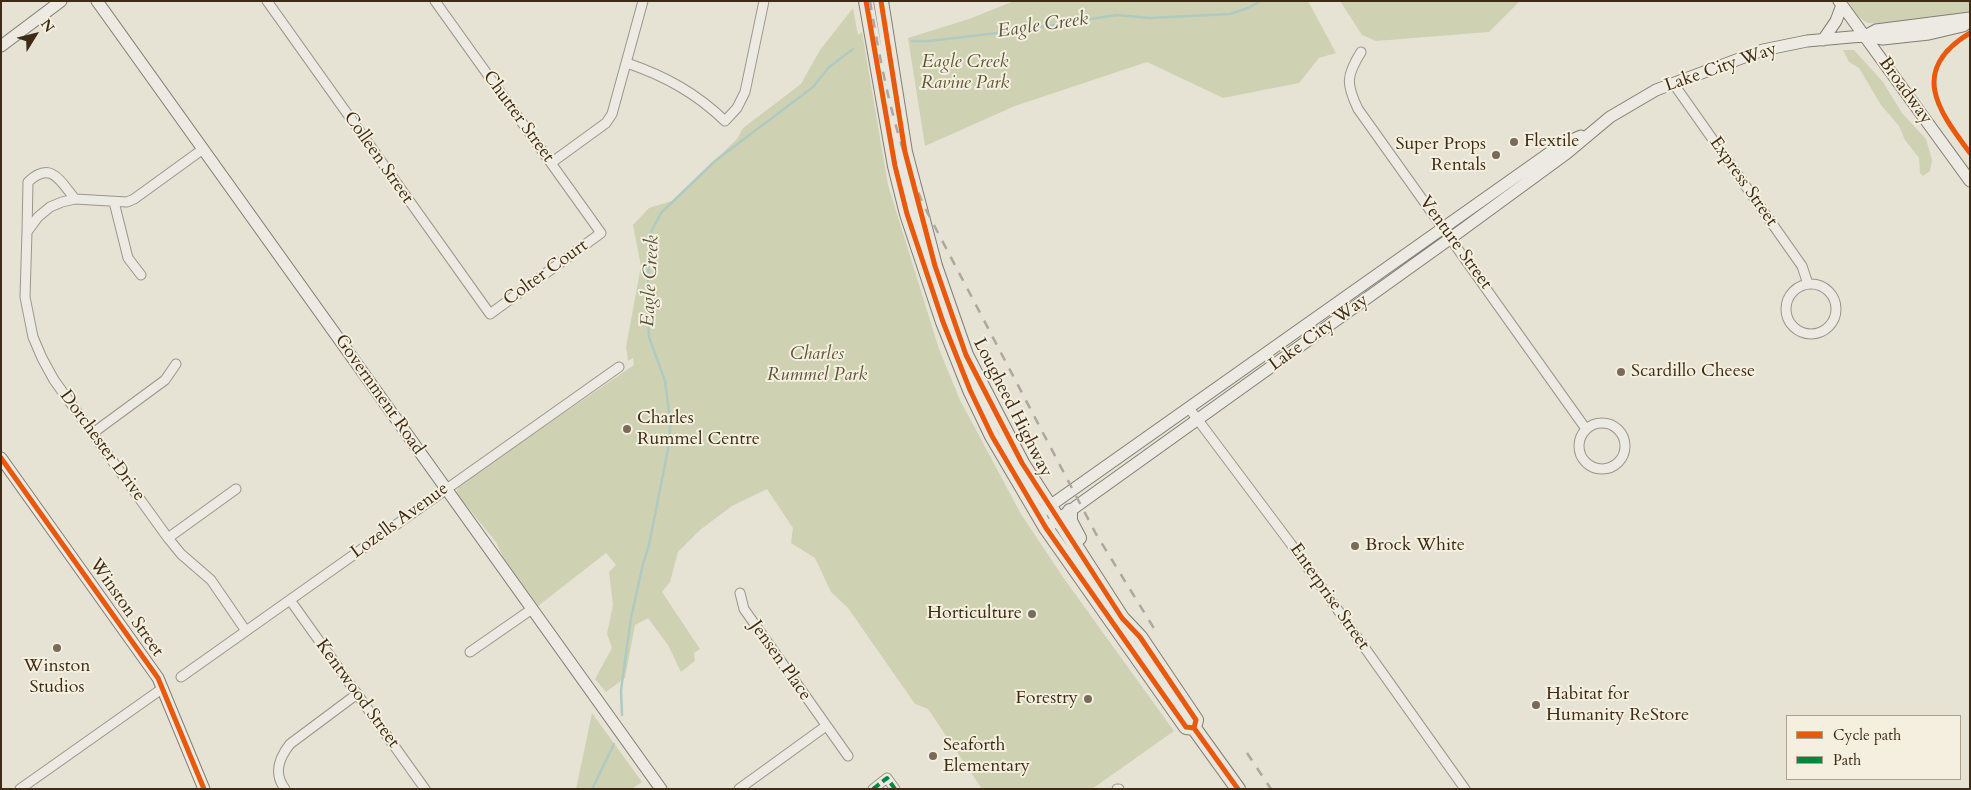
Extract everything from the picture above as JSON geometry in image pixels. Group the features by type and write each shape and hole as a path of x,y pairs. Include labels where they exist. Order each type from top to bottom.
{"main road":[{"name":"Lougheed Highway","path":"866,1 890,148 924,267 970,390 992,436 1043,511 1057,520 1122,618 1140,637 1196,720 1194,728"},
{"name":"Lougheed Highway","path":"881,1 905,152 935,266 966,355 1022,463 1043,511 1046,528 1186,727 1194,728 1238,789"},
{"path":"1070,511 1070,521 1073,528 1139,626 1140,637"}],"street":[{"path":"1,46 62,1"},
{"name":"Government Road","path":"98,1 661,789"},
{"name":"Colleen Street","path":"267,1 490,314"},
{"name":"Chutter Street","path":"435,1 601,232"},
{"path":"551,163 606,123 612,114 643,1"},
{"path":"627,63 666,78 690,91 725,121 737,108 745,92 764,1"},
{"path":"1823,40 1836,21 1840,3"},
{"name":"Broadway","path":"1840,3 1970,181"},
{"name":"Lake City Way","path":"1046,528 1451,238 1567,153 1589,132 1610,117 1673,83 1763,50 1823,40 1865,36 1883,29 1970,20"},
{"name":"Venture Street","path":"1361,52 1352,66 1348,80 1358,109 1444,227 1586,429"},
{"name":"Express Street","path":"1673,83 1802,266 1808,284"},
{"name":"Lake City Way","path":"1043,511 1562,144 1589,132"},
{"path":"27,232 38,217 50,207 75,200 114,202 134,199 203,149"},
{"name":"Dorchester Drive","path":"75,200 54,174 45,171 36,174 28,182 25,297 33,337 54,380 168,538 181,554 211,580 246,631"},
{"path":"114,202 128,258 140,275"},
{"name":"Colter Court","path":"490,314 601,232"},
{"path":"1808,284 1824,288 1834,300 1836,308 1831,324 1825,330 1810,334 1794,328 1789,322 1786,306 1793,291 1808,284"},
{"path":"93,433 166,380 176,364"},
{"name":"Lozells Avenue","path":"181,677 619,366"},
{"name":"Enterprise Street","path":"1190,408 1465,789"},
{"path":"1600,422 1615,427 1620,432 1625,447 1619,461 1613,466 1598,469 1584,462 1578,449 1581,434 1586,429 1600,422"},
{"name":"Winston Street","path":"1,458 144,658 163,688 204,789"},
{"path":"168,538 236,489"},
{"name":"Jensen Place","path":"740,593 744,609 848,756"},
{"name":"Kentwood Street","path":"290,600 425,789"},
{"path":"470,652 532,609"},
{"path":"20,789 163,688"},
{"path":"285,789 278,775 278,763 282,754 290,744 357,694"},
{"path":"739,789 826,726"},
{"path":"873,789 887,778 895,789"},
{"path":"877,789 884,783 889,789"}],"green space":[{"name":"Eagle Creek Ravine Park","path":"1014,1 1308,1 1336,53 1319,58 1299,83 1223,98 1147,62 1015,106 925,146 908,38 969,19"},
{"path":"1340,1 1520,1 1489,32 1376,41 1362,35"},
{"path":"1848,1 1970,1 1970,12 1916,22 1873,24 1861,18"},
{"name":"Charles Rummel Park","path":"853,8 858,35 862,32 888,185 939,349 960,400 1021,514 1065,580 1174,731 1092,789 982,789 928,709 915,704 848,608 831,592 815,558 791,543 793,528 767,489 732,506 700,530 678,552 670,582 662,592 700,649 694,653 695,661 681,672 668,645 648,618 635,625 625,678 606,692 595,679 612,648 607,634 613,605 609,572 616,565 606,553 538,606 504,559 496,542 456,493 459,485 634,365 633,358 628,361 626,347 641,266 633,225 649,208 672,201 737,139 743,128 801,84 820,50"},
{"path":"1843,50 1854,50 1883,82 1902,113 1926,139 1932,160 1930,171 1923,176 1920,173 1919,158 1905,140 1899,126 1881,105 1859,68 1849,62"},
{"path":"592,713 642,782 632,789 576,789"}],"waterway":[{"name":"Eagle Creek","path":"912,41 929,41 1006,32 1117,15 1150,18 1230,14 1261,1"},
{"name":"Eagle Creek","path":"622,715 621,690 631,618 649,545 670,439 670,420 665,381 649,337 647,306 650,234 661,213 715,161 813,87 829,67 853,49"},
{"name":"Eagle Creek","path":"592,789 614,744"}],"railway":[{"path":"870,1 879,54 897,131 924,206 1096,534 1155,630"},
{"path":"1247,753 1271,789"}],"marked path":[{"path":"873,789 887,778 895,789"}],"cycle path":[{"path":"866,1 895,166 907,214 943,322 970,390 992,436 1046,528 1186,727 1194,728 1238,789"},
{"path":"881,1 905,152 935,266 966,355 1022,463 1122,618 1140,637 1196,720 1194,728"},
{"path":"1970,33 1951,47 1940,61 1934,76 1939,105 1970,153"},
{"path":"1,458 158,678 204,789"}],"place":[{"name":"Flextile","path":"1514,142"},
{"name":"Super Props Rentals","path":"1496,155"},
{"name":"Scardillo Cheese","path":"1621,372"},
{"name":"Charles Rummel Centre","path":"627,429"},
{"name":"Brock White","path":"1355,546"},
{"name":"Horticulture","path":"1032,614"},
{"name":"Winston Studios","path":"57,648"},
{"name":"Forestry","path":"1088,699"},
{"name":"Habitat for Humanity ReStore","path":"1536,705"},
{"name":"Seaforth Elementary","path":"933,756"}]}
